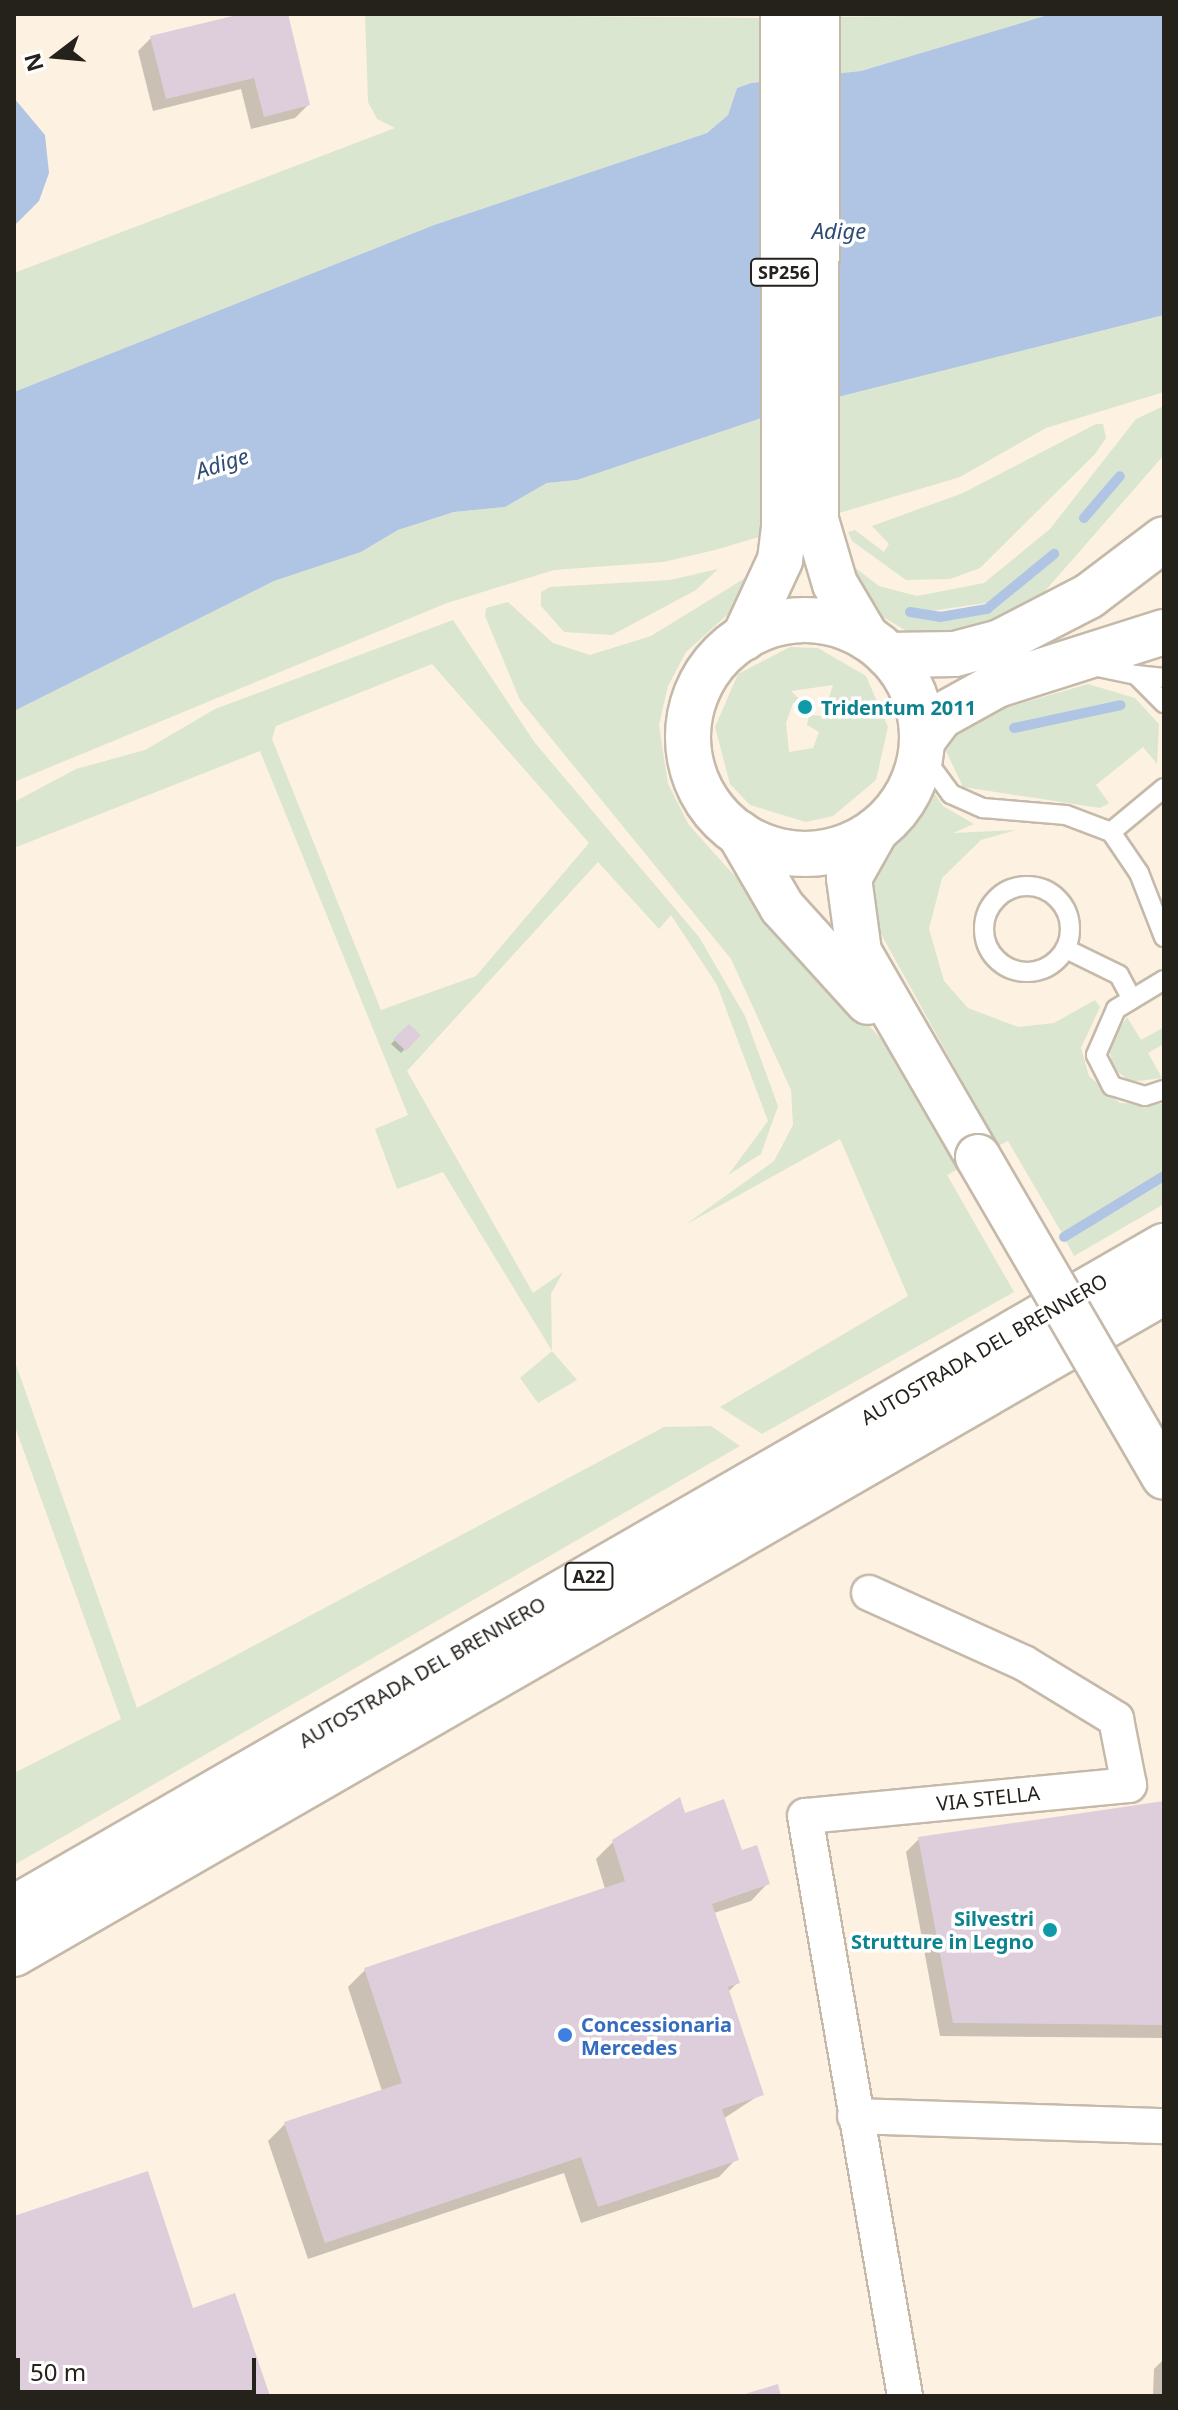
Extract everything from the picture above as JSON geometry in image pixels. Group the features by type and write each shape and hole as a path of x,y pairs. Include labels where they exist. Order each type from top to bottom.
{"main road":[{"name":"SP256","path":"783,14 800,524 835,584 914,695 921,747 910,790 876,830 849,878 850,921 873,979 939,1081 978,1157 1164,1477"},
{"name":"SP256","path":"817,14 800,524 744,638 701,684 689,736 701,789 739,833 782,907 939,1081"},
{"path":"877,646 955,654 1000,642 1089,596 1164,539"},
{"name":"SP256","path":"744,638 800,620 877,646"},
{"path":"921,747 963,703 1071,662 1164,632"},
{"name":"SP256","path":"739,833 770,849 812,854 876,830"},
{"name":"AUTOSTRADA DEL BRENNERO","path":"14,1908 1164,1246"},
{"name":"AUTOSTRADA DEL BRENNERO","path":"14,1954 1164,1292"}],"street":[{"name":"VIA STELLA","path":"869,1593 1024,1663 1116,1719 1129,1785 805,1816 905,2396"},
{"path":"855,2116 1164,2126"}],"lane":[{"path":"1071,662 1164,678"},
{"path":"1136,675 1164,703"},
{"path":"921,747 951,794 983,808 1066,815 1111,832 1139,873 1164,937"},
{"path":"1111,832 1164,788"},
{"path":"1026,885 1053,893 1069,917 1066,949 1036,972 1008,968 988,948 990,907 1026,885"},
{"path":"1066,949 1119,975 1132,999"},
{"path":"1164,980 1132,999 1098,1038 1101,1073 1127,1094 1164,1090"}],"green space":[{"path":"365,14 758,18 1051,14 861,71 751,83 737,88 728,115 707,133 434,225 14,392 14,273 395,128 377,119 368,102"},
{"path":"1164,315 1164,392 1046,428 960,477 715,550 663,562 554,570 447,603 14,782 14,711 274,581 361,552 398,530 454,512 505,507 547,483 577,480 786,410"},
{"path":"1164,406 1164,455 1031,607 972,637 910,633 871,610 849,563 879,586 917,596 984,583 1050,529 1136,419","holes":["1051,551 1055,556 997,607 952,620 910,614 993,602"]},
{"path":"1096,424 1103,424 1106,438 1095,454 980,568 950,579 906,580 852,541 848,532 855,530 884,552 889,544 872,526 963,493"},
{"path":"767,556 747,597 686,652 668,686 659,725 668,784 689,825 899,1059 958,1169 947,1175 1014,1292 762,1434 720,1407 908,1296 840,1139 685,1225 774,1161 793,1125 791,1090 731,959 520,700 485,616 486,608 508,602 553,643 590,655 651,636 742,580"},
{"path":"718,569 696,590 612,635 564,632 541,606 541,592 550,587 670,580"},
{"path":"453,620 535,743 699,937 745,1016 778,1106 761,1154 728,1175 768,1121 717,985 671,915 659,929 598,862 407,1071 533,1293 563,1272 551,1294 552,1351 443,1172 397,1189 375,1129 408,1115 260,751 14,848 14,802 76,769 145,750 215,709","holes":["432,664 589,843 476,976 381,1010 272,739 276,726"]},
{"path":"790,647 818,648 866,676 888,727 876,780 833,816 806,822 750,805 730,784 715,727 738,674","holes":["833,685 823,716 809,715 807,725 819,732 813,748 789,752 786,723 793,703 803,702 791,691"]},
{"path":"1088,684 1135,698 1159,724 1157,764 1143,747 1096,785 1109,803 1100,808 963,787 946,751 970,718"},
{"path":"931,788 943,806 974,824 953,833 1016,830 981,840 942,878 929,929 944,981 968,1008 1018,1027 1054,1023 1095,1000 1100,1007 1081,1048 1089,1076 1120,1103 1164,1104 1164,1174 1063,1235 1008,1141 998,1146 875,923 870,891 877,868"},
{"path":"1127,1017 1141,1040 1164,1027 1164,1044 1148,1053 1162,1078 1131,1082 1114,1069 1108,1046"},
{"path":"1164,1182 1164,1204 1074,1256 1066,1241"},
{"path":"552,1351 577,1380 538,1403 520,1378"},
{"path":"14,1359 137,1708 664,1427 711,1426 740,1446 14,1865 14,1773 121,1719 14,1424"}],"water":[{"name":"Adige","path":"1051,14 1164,14 1164,315 786,410 577,480 547,483 505,507 454,512 398,530 361,552 274,581 14,711 14,392 434,225 707,133 728,115 737,88 751,83 861,71"},
{"path":"14,98 45,135 49,173 39,201 14,226"}],"building":[{"path":"241,14 288,14 310,105 264,117 254,78 166,99 150,36"},
{"path":"409,1024 421,1035 406,1051 393,1039"},
{"name":"Concessionaria Mercedes","path":"680,1797 685,1813 724,1799 742,1850 757,1845 770,1884 712,1904 740,1983 728,1987 764,2095 722,2109 739,2160 598,2207 581,2157 325,2243 284,2122 402,2083 364,1968 625,1881 612,1840"},
{"name":"Silvestri Strutture in Legno","path":"1164,1801 1164,2025 953,2023 918,1837"},
{"path":"148,2171 193,2308 235,2293 270,2396 14,2396 14,2216"},
{"path":"778,2384 781,2396 742,2395"}],"waterway":[{"path":"1084,518 1120,476"},
{"path":"910,612 940,617 987,609 1054,554"},
{"path":"1014,728 1121,705"},
{"path":"1064,1237 1164,1176"}],"place":[{"name":"Tridentum 2011","path":"805,707"},
{"name":"Silvestri Strutture in Legno","path":"1050,1930"},
{"name":"Concessionaria Mercedes","path":"565,2035"}]}
